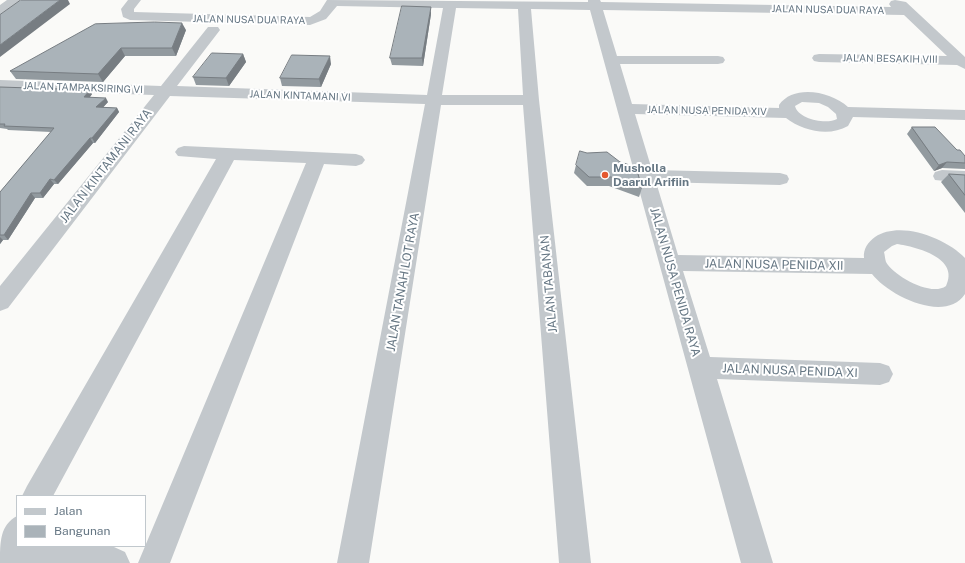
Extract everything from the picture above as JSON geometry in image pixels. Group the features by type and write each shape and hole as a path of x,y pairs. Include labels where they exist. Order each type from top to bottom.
{"street":[{"path":"0,11 15,0"},
{"name":"JALAN NUSA DUA RAYA","path":"136,0 127,9 130,16 310,21 318,20 325,16 333,1 451,2 524,6 595,3"},
{"name":"JALAN NUSA DUA RAYA","path":"542,0 595,3 903,8 963,63"},
{"name":"JALAN TANAH LOT RAYA","path":"353,563 451,2"},
{"name":"JALAN NUSA PENIDA RAYA","path":"595,3 757,563"},
{"name":"JALAN TABANAN","path":"524,6 531,100 575,563"},
{"name":"JALAN KINTAMANI RAYA","path":"0,302 213,30"},
{"name":"JALAN BESAKIH VIII","path":"819,58 963,63"},
{"path":"611,60 718,60"},
{"name":"JALAN TAMPAKSIRING VI","path":"0,85 165,91"},
{"name":"JALAN KINTAMANI VI","path":"165,91 434,100 531,100"},
{"path":"843,112 845,121 835,127 827,128 805,123 789,113 787,107 788,102 793,99 810,97 829,102 843,112 965,115"},
{"name":"JALAN NUSA PENIDA XIV","path":"625,109 789,113"},
{"path":"184,152 356,160"},
{"path":"38,495 228,154"},
{"path":"154,563 316,158"},
{"path":"645,176 780,179"},
{"path":"942,176 965,177"},
{"path":"897,237 922,242 961,263 965,285 960,293 949,298 933,298 917,294 900,287 886,276 877,266 874,256 875,249 879,243 887,239 897,237"},
{"name":"JALAN NUSA PENIDA XII","path":"670,263 877,266"},
{"name":"JALAN NUSA PENIDA XI","path":"700,368 880,374"},
{"path":"16,533 1,558 114,563"}],"building":[{"path":"21,0 60,0 0,45 0,15"},
{"path":"402,6 431,7 422,58 390,58"},
{"path":"155,22 182,23 172,48 121,48 98,74 10,71 95,24"},
{"path":"212,53 243,54 226,78 193,77"},
{"path":"292,55 330,56 319,79 280,78"},
{"path":"0,87 90,90 84,97 106,98 96,107 117,108 54,180 50,179 40,193 31,193 4,235 0,235 0,192 54,128 4,126 5,124 0,124"},
{"path":"912,127 935,127 957,150 960,150 965,156 965,163 947,162 939,165"},
{"path":"580,151 587,153 607,152 620,162 636,167 642,188 611,177 589,177 576,165"},
{"path":"949,174 965,175 965,195"}],"place":[{"name":"Musholla Daarul Arifiin","path":"605,175"}]}
